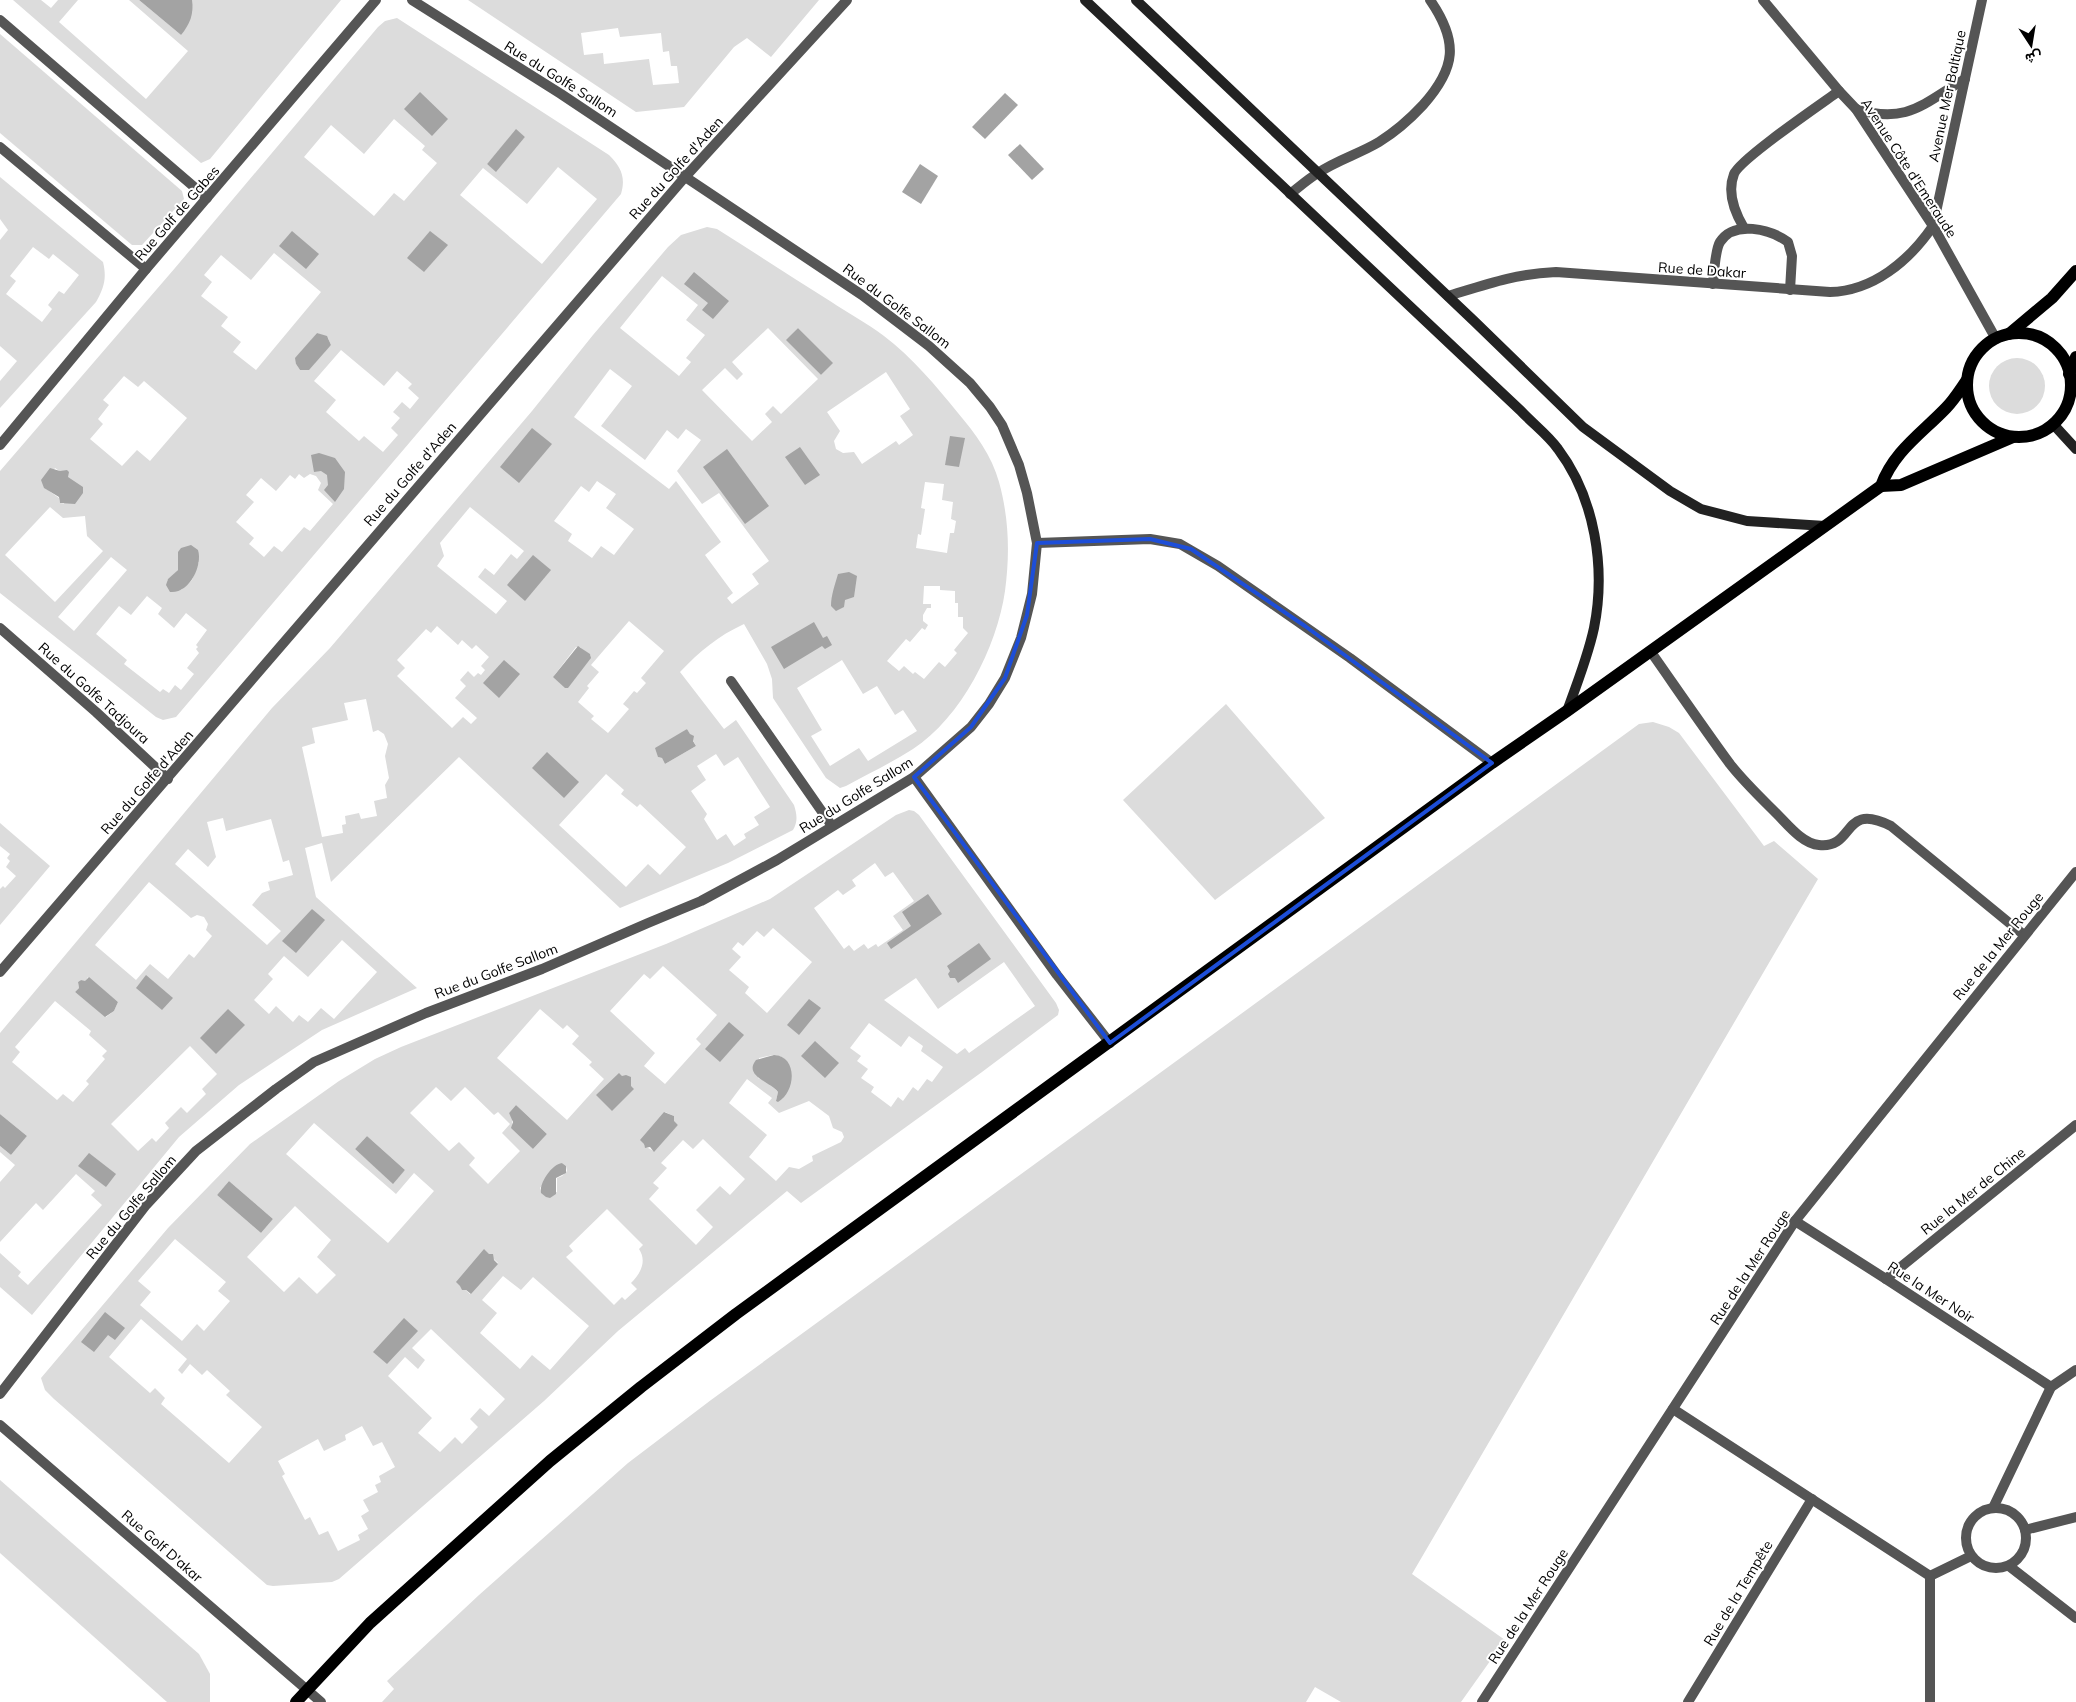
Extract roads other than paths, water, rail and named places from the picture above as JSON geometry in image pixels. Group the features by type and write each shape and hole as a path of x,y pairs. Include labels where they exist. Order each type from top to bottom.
{"main road":[{"path":"1085,0 1558,448 1577,480 1588,510 1595,539 1599,575 1598,598 1592,636 1568,711"},
{"path":"1136,0 1448,296 1583,428 1670,491 1701,509 1747,521 1825,526"},
{"path":"1881,486 1887,469 1900,452 1946,408 1967,380 1972,363 1982,349 1996,339 2009,334 2052,298 2076,271"},
{"path":"296,1702 306,1689 370,1623 550,1461 641,1387 744,1308 1492,763 1651,652 1881,486 1900,485 2013,437 2032,435 2053,424 2059,418 2068,401 2069,374 2063,358 2046,341 2033,335 2009,334"},
{"path":"2069,374 2076,357"},
{"path":"1967,380 1971,405 1980,420 1995,431 2013,437"},
{"path":"2053,424 2076,449"}],"street":[{"name":"Rue Golf de Gabes","path":"0,445 146,269 376,0"},
{"name":"Rue du Golfe Sallom","path":"0,1394 146,1205 196,1151 234,1121 314,1062 426,1013 542,969 701,900 777,860 914,777 971,727 989,704 1005,678 1021,638 1032,594 1037,543 1027,493 1011,444 990,407 970,383 929,346 862,295 561,94 412,0"},
{"name":"Rue du Golfe d'Aden","path":"0,972 685,177 847,0"},
{"path":"1290,194 1318,173 1386,137 1417,111 1444,78 1450,58 1448,37 1442,17 1430,0"},
{"name":"Avenue Côte d'Emeraude","path":"1763,0 1856,109 1932,226 1996,339"},
{"name":"Avenue Mer Baltique","path":"1932,226 1982,0"},
{"path":"0,20 208,198"},
{"path":"1856,109 1890,116 1907,112 1925,105 1965,79"},
{"path":"1744,228 1737,215 1731,188 1736,171 1760,149 1839,91"},
{"path":"0,147 146,269"},
{"name":"Rue de Dakar","path":"1448,296 1526,273 1556,272 1790,290 1846,292 1860,288 1896,266 1922,242 1932,226"},
{"path":"1713,284 1720,242 1728,233 1744,228 1772,233 1788,242 1792,256 1790,290"},
{"path":"1037,543 1150,539 1168,541 1191,549 1305,626 1492,763"},
{"name":"Rue du Golfe Tadjoura","path":"0,628 68,687 168,779"},
{"path":"1651,652 1731,765 1788,826 1808,842 1820,845 1834,843 1846,834 1856,821 1866,817 1877,818 1892,826 2024,935"},
{"path":"730,681 832,826"},
{"path":"914,777 1057,976 1110,1043"},
{"name":"Rue de la Mer Rouge","path":"1482,1702 1795,1222 2076,872"},
{"name":"Rue la Mer de Chine","path":"1886,1279 2076,1125"},
{"name":"Rue la Mer Noir","path":"1795,1222 2051,1387"},
{"path":"1992,1508 2051,1387 2076,1370"},
{"path":"1673,1409 1930,1576"},
{"name":"Rue Golf D'akar","path":"0,1425 321,1702"},
{"name":"Rue de la Tempête","path":"1688,1702 1812,1499"},
{"path":"1992,1508 2003,1509 2013,1513 2025,1530 2026,1541 2023,1551 2017,1560 2009,1566 1988,1568 1970,1556 1966,1547 1965,1536 1968,1526 1974,1517 1982,1511 1992,1508"},
{"path":"2025,1530 2076,1518"},
{"path":"1930,1576 1970,1556"},
{"path":"2009,1566 2076,1618"},
{"path":"1930,1576 1930,1702"}]}
